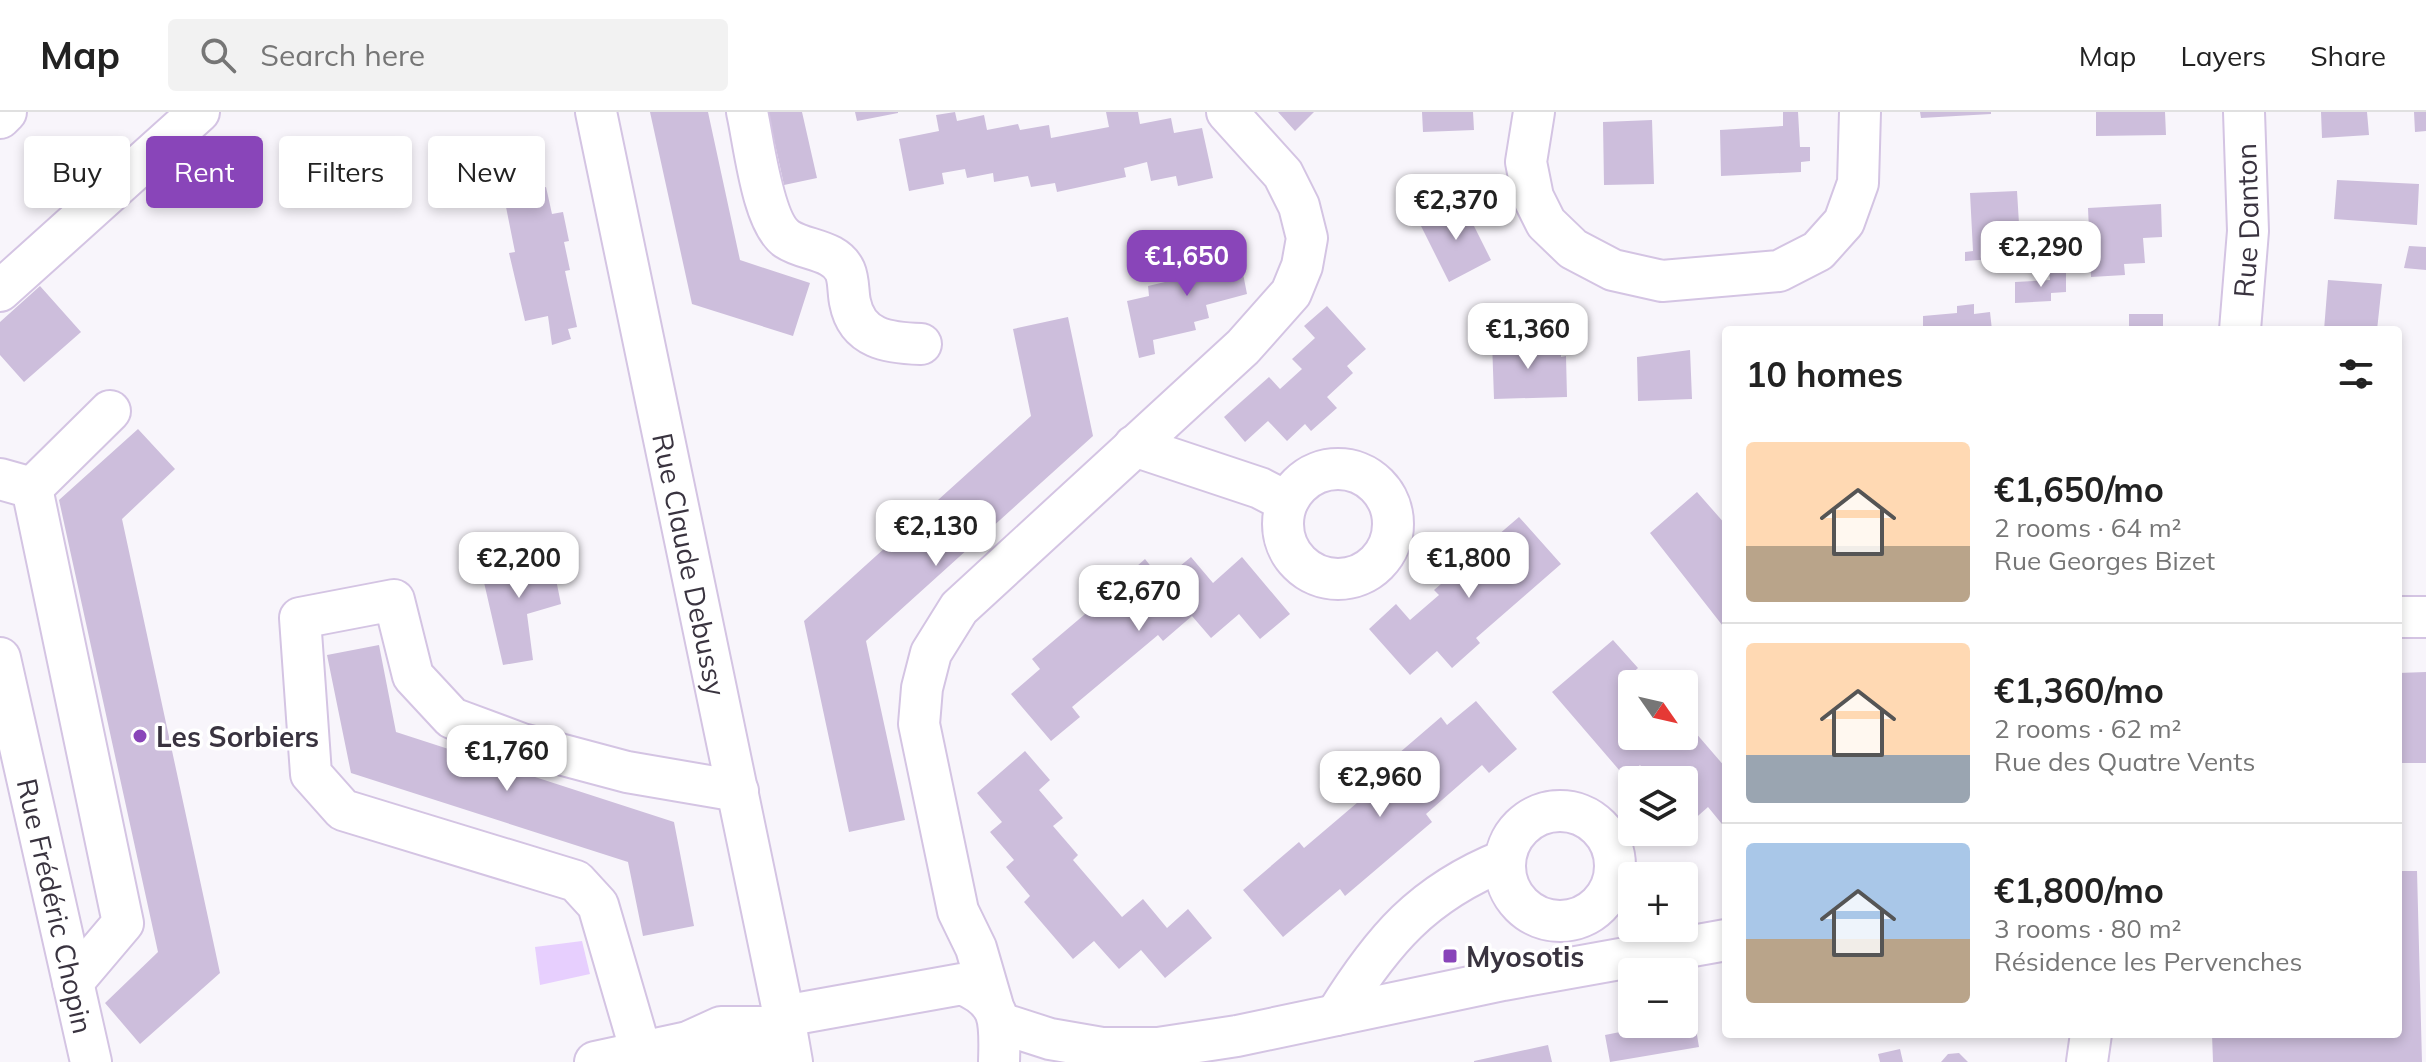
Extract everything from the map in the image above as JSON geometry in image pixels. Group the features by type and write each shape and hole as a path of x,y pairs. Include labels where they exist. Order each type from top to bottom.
{"street":[{"path":"0,118 6,112"},
{"path":"0,291 199,112"},
{"name":"Rue Claude Debussy","path":"596,112 787,1035"},
{"path":"747,112 772,221 786,239 834,258 845,271 857,323 870,335 891,343 921,344"},
{"path":"999,1062 996,1013 976,948 958,911 919,724 922,688 931,653 959,608 1270,320 1291,293 1302,266 1307,238 1299,206 1283,174 1227,112"},
{"path":"1534,112 1526,162 1533,197 1546,223 1573,249 1613,270 1662,281 1779,271 1818,251 1844,222 1858,183 1860,112"},
{"name":"Rue Danton","path":"2240,326 2248,231 2244,112"},
{"path":"73,982 123,923 16,484 110,411"},
{"path":"1134,446 1260,488 1287,502"},
{"path":"641,1052 598,905 576,881 343,810 311,774 300,618 394,600 413,676 452,718 522,744 627,772 738,791"},
{"path":"2402,617 2426,617"},
{"name":"Rue Frédéric Chopin","path":"0,658 12,758 73,982 91,1062"},
{"path":"1336,1015 1390,936 1466,875 1505,860"},
{"path":"939,988 958,911"},
{"path":"1114,1062 1158,1048 1722,941"},
{"path":"595,1062 688,1042 721,1027 787,1035 939,988 962,984 977,991 996,1013 1050,1039 1102,1048 1158,1048"},
{"path":"2087,1062 2090,1038"},
{"path":"688,1042 764,1062"}],"shaded area":[{"path":"582,941 590,974 540,985 535,947"}],"building":[{"path":"650,112 708,112 740,260 810,283 793,336 692,304"},
{"path":"768,112 802,112 817,178 784,185"},
{"path":"855,112 898,112 898,113 857,121"},
{"path":"955,112 957,121 984,115 987,130 1018,124 1020,130 1049,125 1051,138 1109,127 1106,112 1138,112 1140,124 1171,118 1174,133 1202,128 1213,178 1178,186 1176,176 1151,181 1147,162 1124,168 1126,177 1057,192 1055,183 1031,187 1028,176 994,182 993,173 967,178 965,169 942,173 944,184 909,191 899,139 939,131 936,115"},
{"path":"1278,112 1314,112 1295,131"},
{"path":"1422,112 1473,112 1474,130 1423,132"},
{"path":"1783,112 1798,112 1800,147 1810,147 1810,161 1801,162 1801,172 1721,176 1720,130 1783,126"},
{"path":"1920,112 1991,112 1991,114 1921,118"},
{"path":"2096,112 2165,112 2166,135 2096,136"},
{"path":"2321,112 2367,112 2369,135 2322,138"},
{"path":"2414,112 2426,112 2426,131 2415,132"},
{"path":"1652,120 1654,184 1604,185 1603,122"},
{"path":"2337,180 2419,184 2417,225 2334,219"},
{"path":"545,187 552,214 563,212 569,241 564,242 570,270 565,271 577,327 568,329 571,339 552,345 548,316 525,321 509,253 515,252 506,208 545,208"},
{"path":"2017,191 2021,257 1965,261 1965,252 1973,251 1970,193"},
{"path":"1462,202 1491,260 1449,282 1420,224"},
{"path":"2161,204 2162,237 2143,238 2145,263 2124,264 2125,275 2091,277 2088,208"},
{"path":"1237,243 1247,294 1206,305 1209,318 1194,322 1196,330 1153,340 1155,354 1139,358 1127,301 1149,296 1148,286 1182,278 1180,267 1204,262 1202,251"},
{"path":"2409,246 2426,247 2426,270 2404,268"},
{"path":"2066,271 2066,292 2051,293 2051,301 2015,303 2015,282 2050,280 2049,272"},
{"path":"2328,280 2382,284 2377,326 2324,326"},
{"path":"40,286 81,332 24,382 0,355 0,322"},
{"path":"1974,304 1974,314 1990,312 1992,326 1923,326 1923,316 1957,313 1957,306"},
{"path":"1327,306 1366,349 1347,366 1353,373 1327,397 1337,408 1311,431 1305,424 1287,441 1268,421 1245,442 1224,417 1269,377 1280,389 1302,369 1292,359 1315,338 1304,326"},
{"path":"2129,314 2163,314 2163,326 2129,326"},
{"path":"1068,317 1093,436 866,641 905,820 849,832 804,621 1031,416 1013,329"},
{"path":"1527,340 1527,348 1561,347 1561,357 1566,356 1567,397 1494,399 1492,341"},
{"path":"1690,350 1692,399 1638,401 1637,357"},
{"name":"Les Sorbiers","path":"138,429 175,469 122,519 220,973 140,1044 105,1003 158,952 59,500"},
{"path":"1697,492 1722,520 1722,625 1650,533"},
{"path":"1519,517 1561,564 1476,638 1480,643 1452,668 1437,651 1410,675 1369,629 1396,604 1410,620 1439,595 1434,590"},
{"path":"550,550 561,604 527,614 533,660 503,665 480,565"},
{"path":"1191,557 1213,583 1242,557 1290,614 1260,639 1239,614 1211,638 1192,616 1163,641 1158,635 1072,707 1080,717 1051,741 1011,694 1040,669 1032,659 1117,587 1123,593 1134,583 1127,575 1145,559 1169,589 1180,579 1174,571"},
{"path":"1613,640 1638,668 1618,670 1618,750 1698,750 1698,736 1722,763 1722,824 1708,807 1698,816 1698,766 1640,765 1618,766 1618,769 1552,692"},
{"path":"379,645 396,732 674,822 694,926 643,936 628,862 351,773 327,655"},
{"path":"2426,672 2426,763 2402,763 2402,673"},
{"path":"1476,701 1517,749 1489,773 1482,765 1426,814 1432,822 1345,896 1340,889 1283,937 1243,890 1299,842 1304,848 1391,774 1384,766 1441,717 1447,725"},
{"path":"1025,751 1050,780 1039,790 1063,818 1053,826 1078,855 1073,860 1122,917 1143,899 1167,928 1188,909 1212,938 1165,978 1141,950 1119,969 1094,941 1073,959 1024,902 1030,896 1006,867 1014,860 990,832 1002,822 977,793"},
{"path":"2402,871 2417,871 2422,1062 2213,1062 2212,1038 2402,1038"},
{"path":"1618,1032 1618,1038 1698,1038 1699,1047 1610,1062 1605,1035"},
{"path":"1548,1045 1552,1062 1474,1062 1474,1061"},
{"path":"1900,1049 1903,1062 1880,1062 1878,1054"},
{"path":"1959,1053 1968,1062 1941,1062 1948,1054"}],"place":[{"name":"Les Sorbiers","path":"140,736"},
{"name":"Myosotis","path":"1450,956"}]}
